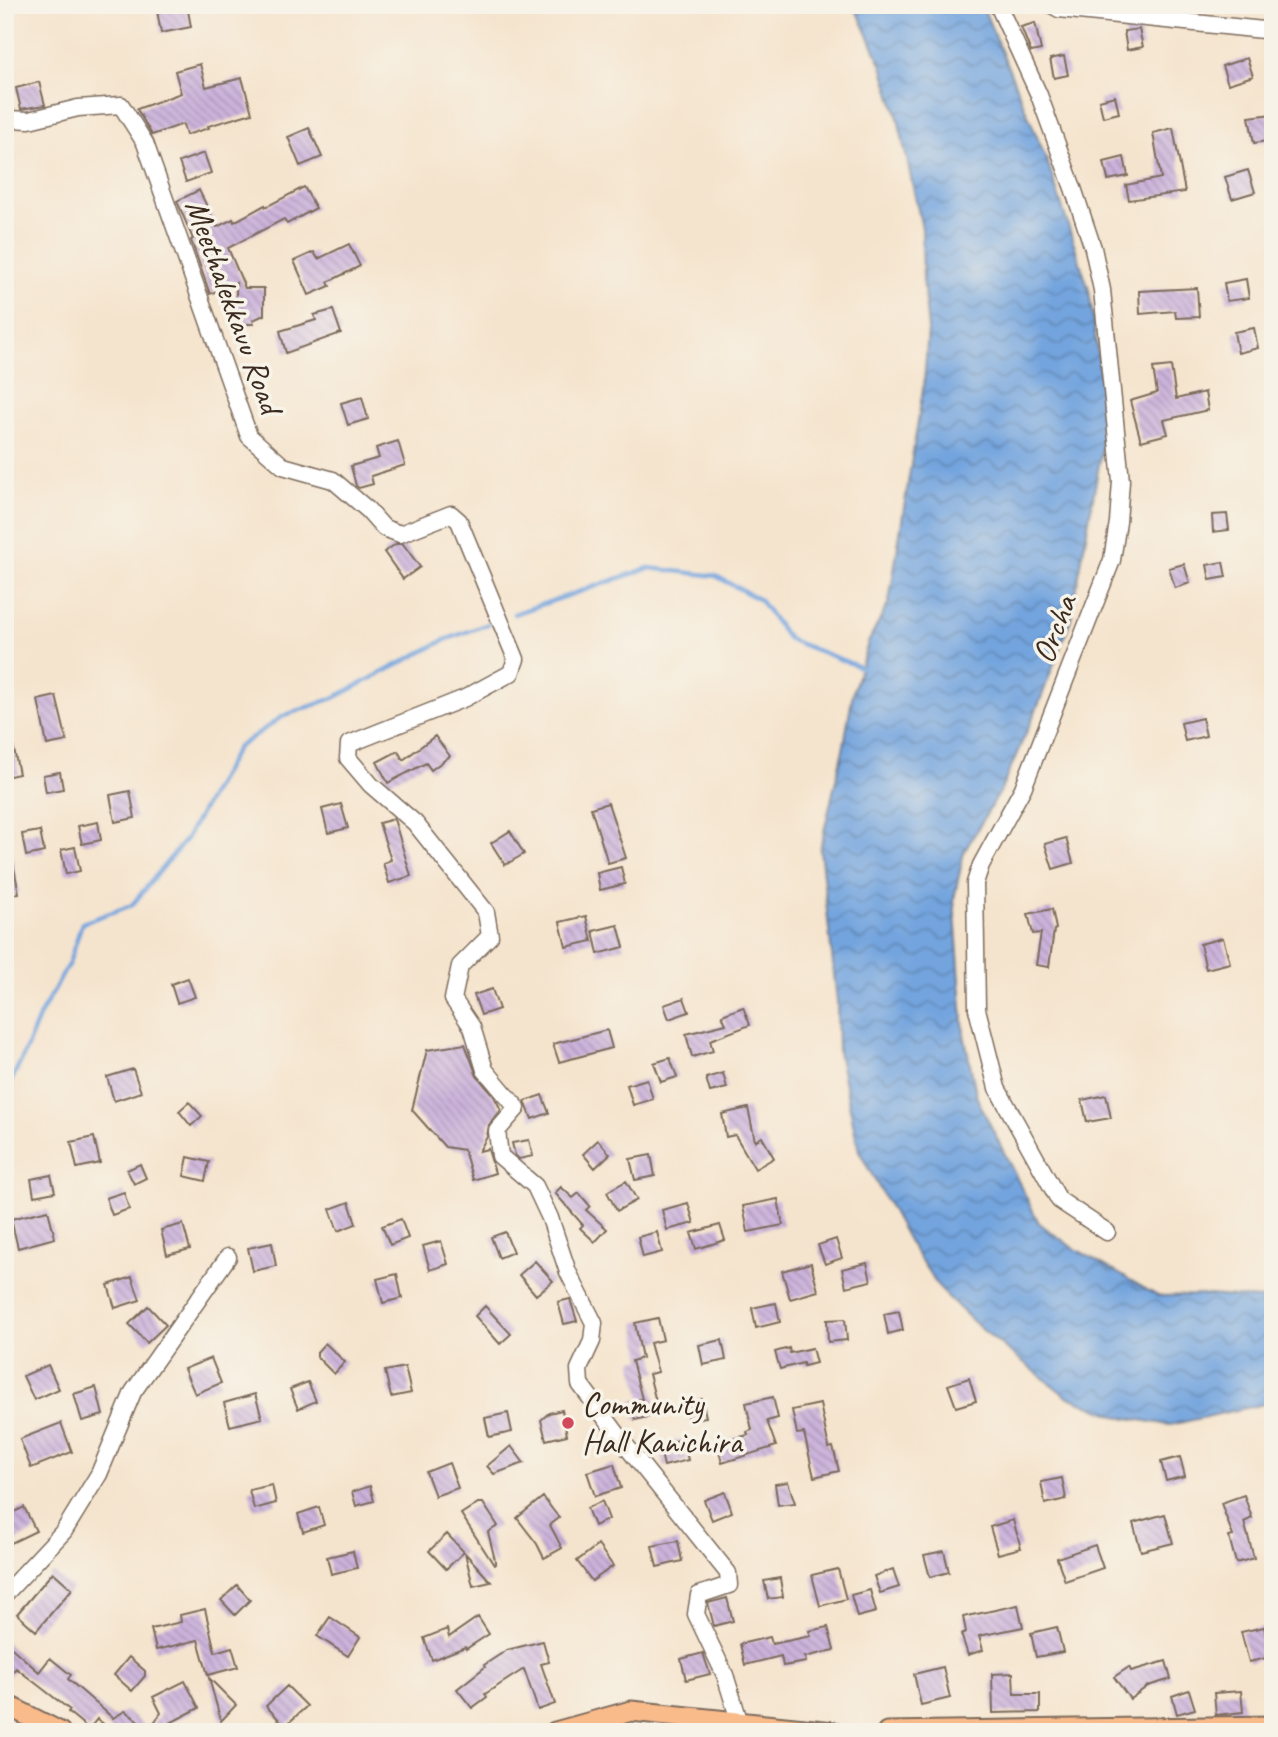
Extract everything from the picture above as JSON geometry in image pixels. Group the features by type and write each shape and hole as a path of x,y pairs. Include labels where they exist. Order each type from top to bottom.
{"main road":[{"path":"5,1704 60,1732"},
{"path":"555,1732 631,1711 739,1720 790,1729 834,1732"},
{"path":"887,1732 1273,1726"}],"street":[{"name":"Orcha","path":"998,5 1038,95 1093,247 1104,303 1121,481 1112,560 1023,788 981,865 975,883 977,1009 997,1088 1022,1137 1059,1200 1107,1231"},
{"path":"1052,5 1059,9 1273,31"},
{"name":"Meethalekkavu Road","path":"5,114 8,119 29,120 78,108 121,105 145,143 249,436 283,466 333,480 368,510 384,528 400,534 450,514 460,521 516,659 511,673 465,698 349,744 348,758 371,785 415,823 486,912 490,936 460,966 453,999 472,1027 485,1070 517,1108 498,1131 500,1156 534,1186 550,1218 568,1272 594,1323 592,1341 579,1369 580,1384 728,1573 729,1585 699,1595 696,1615 725,1675 739,1720"},
{"path":"5,1594 64,1531 99,1474 133,1392 228,1256"}],"water":[{"path":"852,5 982,5 1048,163 1089,290 1107,421 1071,619 1040,701 1001,790 964,852 954,899 964,1034 977,1098 1039,1223 1069,1245 1158,1296 1209,1295 1261,1299 1273,1294 1273,1402 1170,1425 1116,1416 1066,1396 979,1327 940,1289 910,1244 859,1151 838,1052 837,1001 820,849 853,692 868,643 889,602 924,383 928,330 922,228 897,114 882,66"}],"building":[{"path":"156,5 187,5 191,27 161,33"},
{"path":"1035,23 1041,50 1031,52 1021,27"},
{"path":"1139,29 1143,47 1127,50 1124,31"},
{"path":"1064,56 1068,75 1054,78 1050,59"},
{"path":"1247,58 1253,76 1228,84 1222,66"},
{"path":"200,64 206,87 242,78 252,113 186,135 183,124 152,135 137,109 181,93 175,71"},
{"path":"39,82 45,105 21,109 16,88"},
{"path":"1115,96 1119,113 1103,117 1099,100"},
{"path":"1273,114 1273,140 1254,143 1249,117"},
{"path":"309,128 322,157 300,166 288,137"},
{"path":"1173,128 1185,192 1129,200 1126,185 1161,178 1153,133"},
{"path":"204,153 211,173 186,182 179,162"},
{"path":"1124,157 1128,176 1108,180 1104,162"},
{"path":"1248,170 1255,192 1232,199 1225,177"},
{"path":"304,187 316,208 287,224 284,219 228,248 245,288 264,288 264,315 253,320 254,324 236,324 236,283 210,294 191,240 193,239 177,201 199,190 217,227 233,219 234,222"},
{"path":"349,244 360,266 328,282 330,286 309,295 294,261 314,252 318,259"},
{"path":"1246,279 1249,298 1227,301 1224,283"},
{"path":"1197,288 1199,317 1176,318 1175,311 1140,314 1139,291"},
{"path":"333,310 341,333 286,353 280,331 316,320 314,315"},
{"path":"1254,328 1258,348 1238,353 1234,332"},
{"path":"1171,366 1176,399 1205,392 1208,410 1164,420 1168,434 1141,441 1130,401 1157,393 1153,368"},
{"path":"362,397 368,419 348,425 341,403"},
{"path":"398,441 405,465 371,476 373,484 359,488 356,486 351,466 379,458 376,448"},
{"path":"1227,514 1229,530 1213,532 1212,515"},
{"path":"396,544 403,544 420,567 403,579 384,552"},
{"path":"1223,562 1226,577 1210,580 1207,565"},
{"path":"1184,564 1190,583 1175,588 1169,568"},
{"path":"56,696 67,741 47,745 38,700"},
{"path":"1202,718 1206,736 1185,741 1181,723"},
{"path":"5,735 11,735 19,774 5,777"},
{"path":"435,736 450,756 431,770 426,763 388,783 377,762 398,751 403,760"},
{"path":"60,772 63,789 46,792 43,775"},
{"path":"130,791 135,818 115,822 110,795"},
{"path":"608,803 626,858 608,863 591,808"},
{"path":"341,804 348,828 328,833 322,809"},
{"path":"394,819 411,876 389,883 383,863 391,860 379,823"},
{"path":"98,822 101,840 82,844 78,826"},
{"path":"40,831 44,852 26,856 22,834"},
{"path":"510,831 524,854 505,865 491,843"},
{"path":"1066,838 1073,863 1053,869 1045,844"},
{"path":"75,847 80,871 66,874 61,850"},
{"path":"11,853 19,893 5,896 5,854"},
{"path":"621,867 625,884 600,890 597,873"},
{"path":"1052,909 1056,929 1049,967 1036,965 1041,933 1033,934 1028,914"},
{"path":"586,916 592,941 566,947 560,922"},
{"path":"618,925 624,947 598,954 593,931"},
{"path":"1223,938 1230,963 1206,969 1200,944"},
{"path":"188,978 195,997 177,1003 171,984"},
{"path":"492,989 499,1009 481,1015 474,995"},
{"path":"684,998 689,1012 669,1019 664,1005"},
{"path":"743,1007 750,1025 710,1040 713,1051 692,1057 686,1034 726,1024 722,1015"},
{"path":"607,1030 612,1048 559,1062 553,1044"},
{"path":"465,1044 477,1076 494,1096 501,1110 489,1125 487,1137 479,1151 488,1149 495,1173 473,1180 464,1150 445,1147 412,1110 427,1050"},
{"path":"670,1058 677,1077 661,1082 654,1063"},
{"path":"133,1069 141,1092 114,1101 107,1077"},
{"path":"723,1073 727,1088 710,1092 706,1078"},
{"path":"647,1079 653,1099 633,1105 627,1085"},
{"path":"542,1095 549,1113 532,1119 525,1101"},
{"path":"1106,1095 1111,1118 1087,1122 1082,1100"},
{"path":"189,1102 202,1116 191,1126 179,1111"},
{"path":"748,1108 755,1141 762,1137 774,1158 755,1169 735,1135 726,1137 722,1114"},
{"path":"94,1137 100,1163 77,1168 71,1142"},
{"path":"529,1140 533,1156 519,1159 512,1143"},
{"path":"598,1140 610,1154 595,1168 583,1154"},
{"path":"651,1155 655,1176 635,1180 630,1159"},
{"path":"188,1157 209,1162 205,1181 184,1176"},
{"path":"140,1164 146,1178 134,1184 127,1170"},
{"path":"51,1175 55,1192 34,1196 31,1179"},
{"path":"626,1181 637,1200 617,1211 607,1192"},
{"path":"561,1187 573,1198 579,1193 590,1206 586,1210 607,1229 595,1242 580,1228 583,1225 555,1193"},
{"path":"124,1192 129,1209 112,1215 106,1198"},
{"path":"778,1199 783,1225 748,1232 743,1206"},
{"path":"349,1202 356,1224 338,1231 330,1209"},
{"path":"688,1203 694,1223 667,1230 662,1210"},
{"path":"48,1210 55,1238 18,1248 11,1219"},
{"path":"401,1219 408,1238 390,1245 382,1226"},
{"path":"183,1224 190,1249 167,1255 161,1230"},
{"path":"720,1225 725,1240 696,1249 691,1233"},
{"path":"505,1232 513,1252 499,1258 491,1237"},
{"path":"657,1232 662,1252 643,1257 638,1237"},
{"path":"836,1239 842,1258 825,1264 818,1245"},
{"path":"441,1241 448,1264 430,1270 423,1246"},
{"path":"272,1243 276,1266 253,1271 248,1248"},
{"path":"535,1261 553,1281 536,1295 519,1275"},
{"path":"811,1263 818,1291 790,1299 782,1271"},
{"path":"867,1263 871,1281 846,1287 842,1269"},
{"path":"397,1274 402,1298 383,1303 377,1279"},
{"path":"132,1277 140,1300 115,1308 108,1285"},
{"path":"570,1299 577,1321 564,1324 558,1302"},
{"path":"776,1303 780,1322 756,1328 752,1308"},
{"path":"148,1306 166,1325 147,1343 129,1324"},
{"path":"485,1306 511,1334 500,1344 475,1316"},
{"path":"899,1311 903,1330 888,1334 884,1314"},
{"path":"658,1318 663,1340 650,1343 658,1372 649,1374 659,1414 635,1420 630,1402 642,1399 632,1361 642,1358 635,1323"},
{"path":"845,1319 847,1340 828,1342 827,1320"},
{"path":"722,1340 726,1360 703,1365 699,1345"},
{"path":"325,1343 345,1362 334,1374 317,1357 317,1352"},
{"path":"789,1348 790,1353 812,1348 816,1363 804,1366 803,1363 780,1369 775,1352"},
{"path":"211,1358 221,1383 195,1394 184,1369"},
{"path":"48,1365 59,1389 34,1400 23,1376"},
{"path":"405,1367 411,1393 391,1397 385,1371"},
{"path":"969,1378 976,1401 956,1407 948,1385"},
{"path":"308,1382 316,1401 298,1409 290,1389"},
{"path":"96,1387 103,1415 82,1421 74,1394"},
{"path":"255,1394 262,1418 230,1426 224,1403"},
{"path":"773,1397 778,1418 767,1421 776,1446 722,1463 717,1443 748,1435 747,1432 752,1430 746,1403"},
{"path":"702,1399 706,1417 688,1420 685,1403"},
{"path":"820,1404 829,1448 833,1447 839,1471 814,1477 804,1433 797,1434 792,1410"},
{"path":"562,1410 567,1435 546,1440 541,1420 549,1413"},
{"path":"508,1413 512,1432 489,1437 485,1418"},
{"path":"61,1423 72,1452 31,1468 20,1439"},
{"path":"683,1439 688,1460 664,1466 659,1445"},
{"path":"511,1446 524,1463 494,1474 487,1466"},
{"path":"1180,1457 1185,1476 1166,1481 1161,1462"},
{"path":"449,1463 458,1488 435,1496 426,1472"},
{"path":"614,1464 621,1488 595,1496 587,1472"},
{"path":"1062,1478 1066,1499 1045,1504 1041,1482"},
{"path":"788,1482 795,1503 778,1505 775,1484"},
{"path":"272,1485 276,1503 254,1509 249,1490"},
{"path":"370,1486 374,1501 356,1506 352,1492"},
{"path":"725,1492 732,1512 712,1520 704,1500"},
{"path":"1244,1495 1252,1518 1244,1522 1254,1558 1236,1563 1229,1537 1233,1536 1221,1503"},
{"path":"543,1497 559,1518 550,1525 562,1548 544,1558 517,1518"},
{"path":"602,1501 609,1519 594,1526 587,1508"},
{"path":"478,1503 483,1503 498,1526 488,1532 496,1564 494,1565 461,1514"},
{"path":"24,1507 36,1531 5,1546 5,1517"},
{"path":"319,1507 324,1525 303,1532 298,1514"},
{"path":"1165,1514 1173,1543 1141,1551 1133,1523"},
{"path":"1013,1520 1021,1548 998,1554 990,1527"},
{"path":"447,1534 464,1552 446,1569 429,1551"},
{"path":"678,1541 682,1561 657,1567 652,1546"},
{"path":"598,1545 613,1566 592,1581 577,1561"},
{"path":"1095,1545 1103,1568 1065,1581 1057,1558"},
{"path":"353,1551 357,1568 331,1574 327,1557"},
{"path":"944,1551 949,1572 930,1577 924,1555"},
{"path":"465,1553 491,1582 473,1586"},
{"path":"838,1569 846,1599 820,1606 812,1575"},
{"path":"893,1569 899,1587 880,1593 874,1576"},
{"path":"53,1572 72,1589 36,1631 17,1614"},
{"path":"780,1578 783,1597 768,1599 764,1581"},
{"path":"237,1585 250,1600 235,1615 221,1600"},
{"path":"870,1590 876,1612 857,1617 851,1595"},
{"path":"727,1598 733,1621 714,1626 708,1603"},
{"path":"1018,1605 1023,1627 979,1636 983,1650 968,1655 961,1634 966,1632 963,1617"},
{"path":"205,1609 215,1652 232,1647 238,1667 208,1675 198,1640 156,1650 151,1629 181,1622 180,1615"},
{"path":"330,1617 360,1637 348,1656 317,1636"},
{"path":"478,1617 489,1634 466,1649 465,1647 432,1660 424,1638 447,1629 449,1637"},
{"path":"828,1627 834,1650 805,1657 806,1662 783,1666 781,1656 745,1665 740,1644 770,1637 772,1644 811,1636 809,1631"},
{"path":"1057,1627 1063,1652 1036,1657 1031,1633"},
{"path":"1264,1627 1271,1657 1249,1662 1241,1632"},
{"path":"543,1641 549,1662 541,1664 555,1704 538,1710 524,1669 485,1694 487,1697 472,1708 457,1689 485,1667 484,1665 507,1650"},
{"path":"5,1642 39,1672 50,1658 71,1675 68,1679 113,1718 125,1711 149,1729 161,1713 153,1697 185,1681 199,1708 153,1732 114,1732 97,1719 89,1729 68,1712 70,1710 16,1668 5,1680"},
{"path":"703,1653 710,1674 686,1680 681,1659"},
{"path":"129,1657 145,1671 145,1676 132,1691 114,1675"},
{"path":"1166,1661 1171,1679 1148,1686 1130,1699 1114,1677 1129,1667 1131,1671"},
{"path":"943,1667 950,1698 921,1705 914,1674"},
{"path":"1013,1673 1014,1694 1040,1694 1040,1712 993,1713 992,1674"},
{"path":"209,1678 236,1705 221,1721"},
{"path":"287,1686 307,1706 285,1726 266,1706"},
{"path":"1189,1690 1195,1709 1177,1714 1172,1696"},
{"path":"1241,1691 1243,1712 1216,1715 1214,1693"}],"waterway":[{"path":"514,614 649,568 716,576 760,600 788,639 860,667"},
{"path":"5,1093 40,1015 69,963 82,923 132,905 186,839 237,748 283,716 334,698 445,640 488,624"}],"place":[{"name":"Community Hall Kanichira","path":"568,1423"}]}
